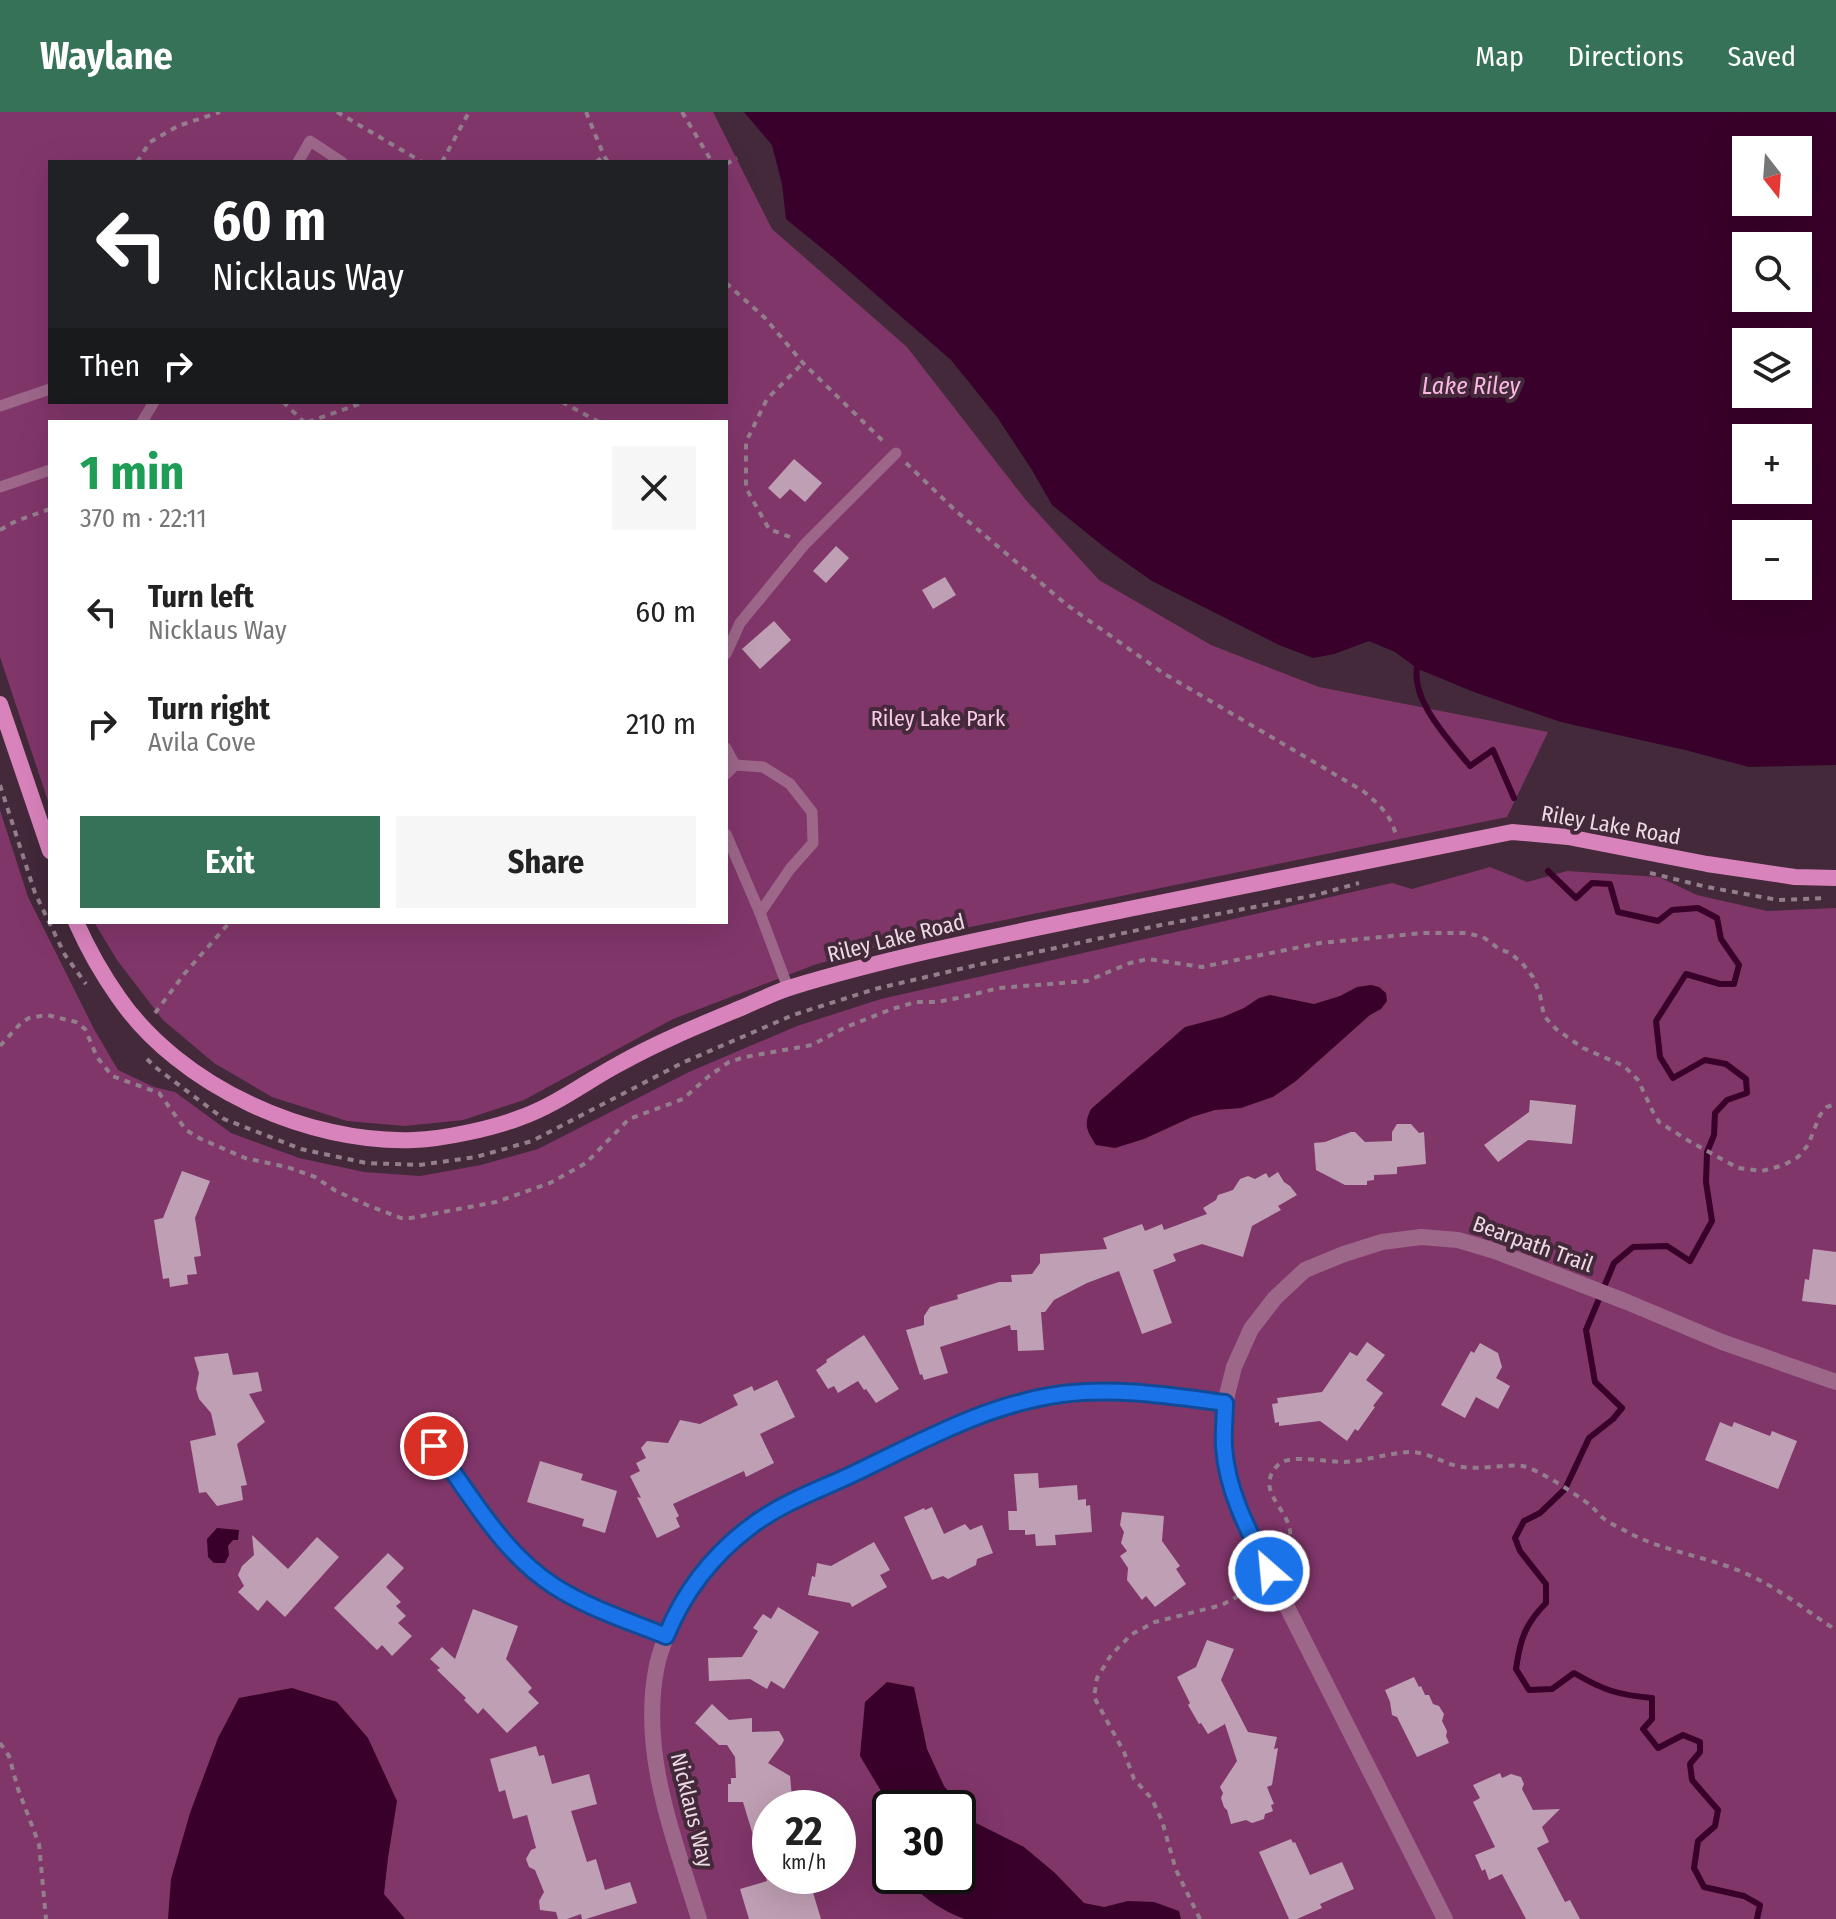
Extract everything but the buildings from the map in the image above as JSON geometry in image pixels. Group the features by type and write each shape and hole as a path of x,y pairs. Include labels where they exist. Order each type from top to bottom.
{"street":[{"path":"0,704 48,845"},
{"name":"Riley Lake Road","path":"77,924 120,1001 158,1043 203,1078 252,1106 304,1126 359,1138 415,1140 469,1132 523,1117 689,1029 788,988 954,945 1512,832 1568,837 1751,871 1836,878"},
{"name":"Bearpath Trail","path":"1445,1919 1245,1524 1230,1486 1223,1446 1225,1403 1234,1367 1251,1329 1305,1270 1382,1242 1421,1237 1458,1240 1495,1251 1722,1342 1836,1382"},
{"name":"Nicklaus Way","path":"699,1919 660,1791 651,1705 657,1663 672,1622 692,1585 721,1552 752,1525 790,1503 965,1421 1013,1403 1062,1394 1111,1391 1225,1403"},
{"path":"434,1446 488,1521 518,1556 553,1586 594,1607 666,1636"}],"lane":[{"path":"299,160 310,141 339,160"},
{"path":"0,406 48,390"},
{"path":"728,650 740,623 805,544 896,453"},
{"path":"0,487 48,471"},
{"path":"728,752 735,765"},
{"path":"728,772 735,765 763,767 790,784 812,812 813,843 790,869 760,913"},
{"path":"728,839 788,988"}],"path":[{"path":"138,160 150,142 178,126 220,112"},
{"path":"337,112 419,160"},
{"path":"443,160 469,112"},
{"path":"586,112 607,160"},
{"path":"682,112 711,160"},
{"path":"599,160 604,156"},
{"path":"728,163 737,158"},
{"path":"728,285 765,318 803,363 956,511 1067,605 1163,673 1363,791 1383,807 1395,828 1400,853"},
{"path":"803,363 767,399 746,442 746,488 769,529 805,544"},
{"path":"285,404 304,420"},
{"path":"312,420 359,404"},
{"path":"566,404 595,420"},
{"path":"0,530 48,510"},
{"path":"0,785 35,893 48,920"},
{"path":"1650,873 1778,900 1836,897"},
{"path":"139,1050 155,1067 224,1119 301,1149 366,1163 419,1165 476,1157 532,1141 682,1063 793,1015 875,989 1161,925 1316,895 1361,882"},
{"path":"50,924 65,955 90,989"},
{"path":"144,1027 185,973 228,924"},
{"path":"0,1046 29,1018 47,1015 76,1022 85,1029 97,1057 112,1076 159,1093 186,1130 201,1139 245,1158 315,1177 367,1205 411,1218 496,1202 550,1183 586,1163 629,1119 683,1099 729,1062 812,1045 846,1027 916,1002 937,1002 999,988 1087,981 1148,959 1202,967 1320,943 1423,933 1466,933 1483,937 1522,963 1533,977 1544,1016 1556,1029 1583,1048 1624,1066 1638,1080 1659,1122 1738,1168 1762,1171 1798,1157 1808,1145 1820,1115 1827,1107 1836,1104"},
{"path":"1200,1919 1176,1870 1162,1821 1152,1799 1134,1779 1124,1752 1094,1697 1097,1678 1111,1655 1132,1634 1155,1622 1222,1605 1257,1588 1288,1547 1291,1531 1269,1485 1280,1462 1291,1459 1348,1462 1388,1454 1425,1453 1463,1467 1521,1466 1536,1470 1589,1504 1604,1519 1633,1535 1751,1575 1836,1630"},
{"path":"0,1743 9,1756 39,1844 46,1919"}],"green space":[{"name":"Riley Lake Park","path":"0,112 713,112 772,229 907,347 1025,499 1099,580 1211,645 1319,687 1548,732 1507,817 887,944 814,965 673,1019 524,1100 463,1120 405,1126 347,1121 272,1097 214,1063 163,1020 117,960 95,924 728,924 728,420 48,420 48,801 0,657"},
{"path":"0,810 28,897 118,1070 154,1087 175,1092 231,1133 299,1158 364,1172 420,1176 481,1165 538,1149 689,1072 797,1026 881,999 1392,883 1412,889 1490,867 1527,882 1567,871 1659,877 1697,895 1767,911 1836,908 1836,1919 0,1919"}],"water":[{"name":"Lake Riley","path":"744,112 1836,112 1836,765 1749,767 1561,722 1418,669 1395,652 1369,641 1313,658 1279,645 1152,581 1052,505 997,417 951,360 786,219 782,184 772,145"},
{"path":"1371,985 1386,993 1387,1001 1381,1009 1273,1097 1241,1108 1215,1110 1192,1117 1144,1139 1115,1148 1096,1145 1090,1136 1087,1124 1091,1109 1185,1027 1223,1017 1270,995 1314,1004 1357,987"},
{"path":"217,1528 239,1530 238,1540 233,1540 228,1546 229,1555 225,1563 214,1563 208,1557 207,1539"},
{"path":"887,1682 914,1687 927,1749 947,1790 880,1790 860,1756 865,1702"},
{"path":"292,1688 337,1702 368,1738 397,1801 384,1894 405,1919 168,1919 171,1879 190,1813 218,1738 239,1698"},
{"path":"976,1823 1024,1847 1084,1903 1104,1907 1128,1901 1154,1902 1179,1911 1181,1919 964,1919 922,1894 976,1894"}],"waterway":[{"path":"1418,664 1419,691 1442,732 1470,766 1493,750 1514,798"},
{"path":"1548,871 1576,898 1592,883 1610,884 1618,912 1658,921 1672,910 1698,908 1717,918 1721,939 1739,965 1734,984 1720,984 1686,974 1656,1021 1660,1057 1673,1078 1705,1060 1726,1064 1746,1079 1747,1093 1727,1100 1715,1113 1714,1135 1707,1152 1706,1182 1712,1221 1690,1261 1667,1246 1633,1247 1614,1263 1586,1330 1595,1382 1622,1408 1589,1438 1565,1489 1540,1513 1524,1521 1515,1538 1520,1551 1546,1584 1546,1603 1525,1633 1516,1669 1529,1690 1552,1689 1574,1673 1611,1691 1652,1698 1652,1719 1643,1729 1658,1748 1683,1735 1700,1742 1700,1752 1690,1764 1692,1780 1718,1810 1715,1826 1698,1841 1694,1868 1704,1887 1744,1896 1760,1905 1757,1919"}],"route":[{"path":"434,1446 488,1521 518,1556 553,1586 594,1607 666,1636 692,1585 721,1552 752,1525 790,1503 965,1421 1013,1403 1062,1394 1111,1391 1225,1403 1223,1446 1230,1486 1269,1571"}]}
